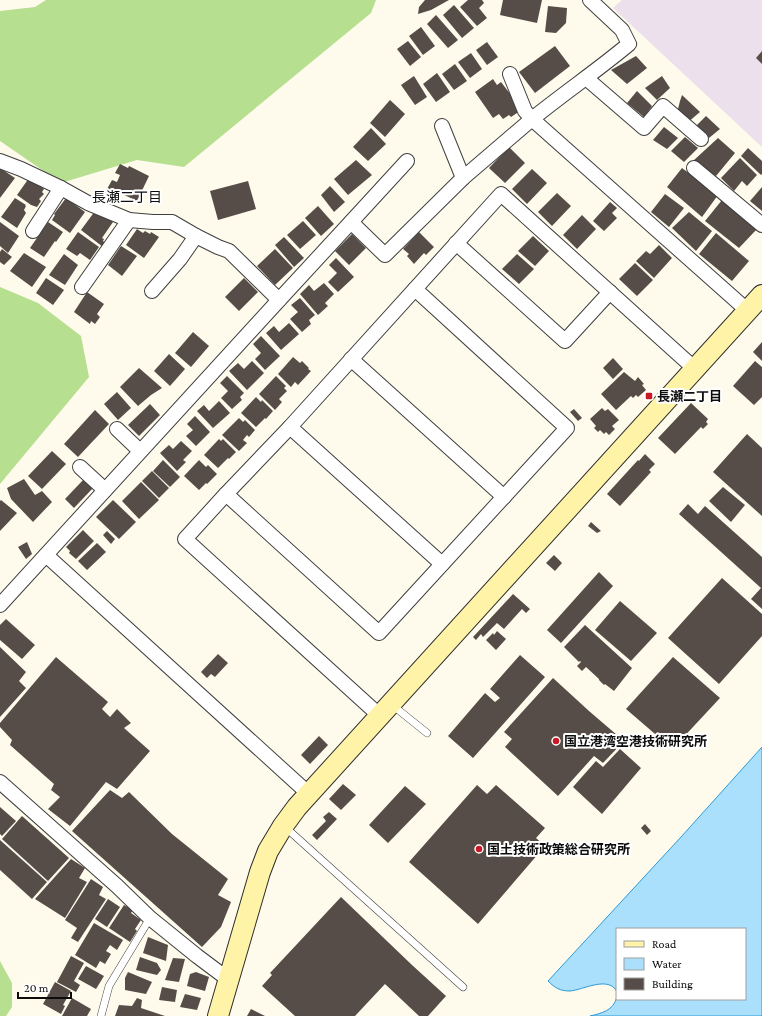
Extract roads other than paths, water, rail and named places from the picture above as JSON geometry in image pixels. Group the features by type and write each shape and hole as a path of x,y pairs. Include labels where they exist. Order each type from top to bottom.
{"street":[{"path":"351,222 385,254 463,178 532,119 629,44 622,30 590,0"},
{"path":"510,74 525,111 532,119 748,311"},
{"path":"586,78 644,128 663,106 701,139"},
{"path":"442,126 463,178"},
{"path":"0,161 61,188 88,203 129,220 172,222 196,236 229,251 279,300"},
{"path":"0,605 407,161"},
{"path":"694,168 762,225"},
{"path":"33,231 61,188"},
{"path":"386,710 185,539 501,194 695,369"},
{"path":"82,287 129,220"},
{"path":"152,291 180,259 196,236"},
{"path":"456,243 565,341 610,292"},
{"path":"226,494 379,633 567,428 415,289"},
{"path":"218,1016 260,872 268,851 283,826 297,807 762,295"},
{"path":"351,359 504,497"},
{"path":"290,426 442,564"},
{"path":"117,429 140,451"},
{"path":"80,467 105,490"},
{"path":"46,555 309,794"},
{"path":"0,782 117,886 150,918 228,980"}],"lane":[{"path":"386,710 427,734"},
{"path":"283,826 463,987"},
{"path":"101,1016 108,986 150,918"}],"water":[{"path":"762,747 762,1016 590,1016 606,1011 613,1005 616,1000 746,1000 746,928 616,928 616,991 613,987 602,984 570,991 560,990 548,981"}],"place":[{"name":"長瀬二丁目","path":"649,396"},
{"name":"国立港湾空港技術研究所","path":"556,741"},
{"name":"国土技術政策総合研究所","path":"479,849"}],"district":[{"name":"長瀬二丁目","path":"127,197"}]}
